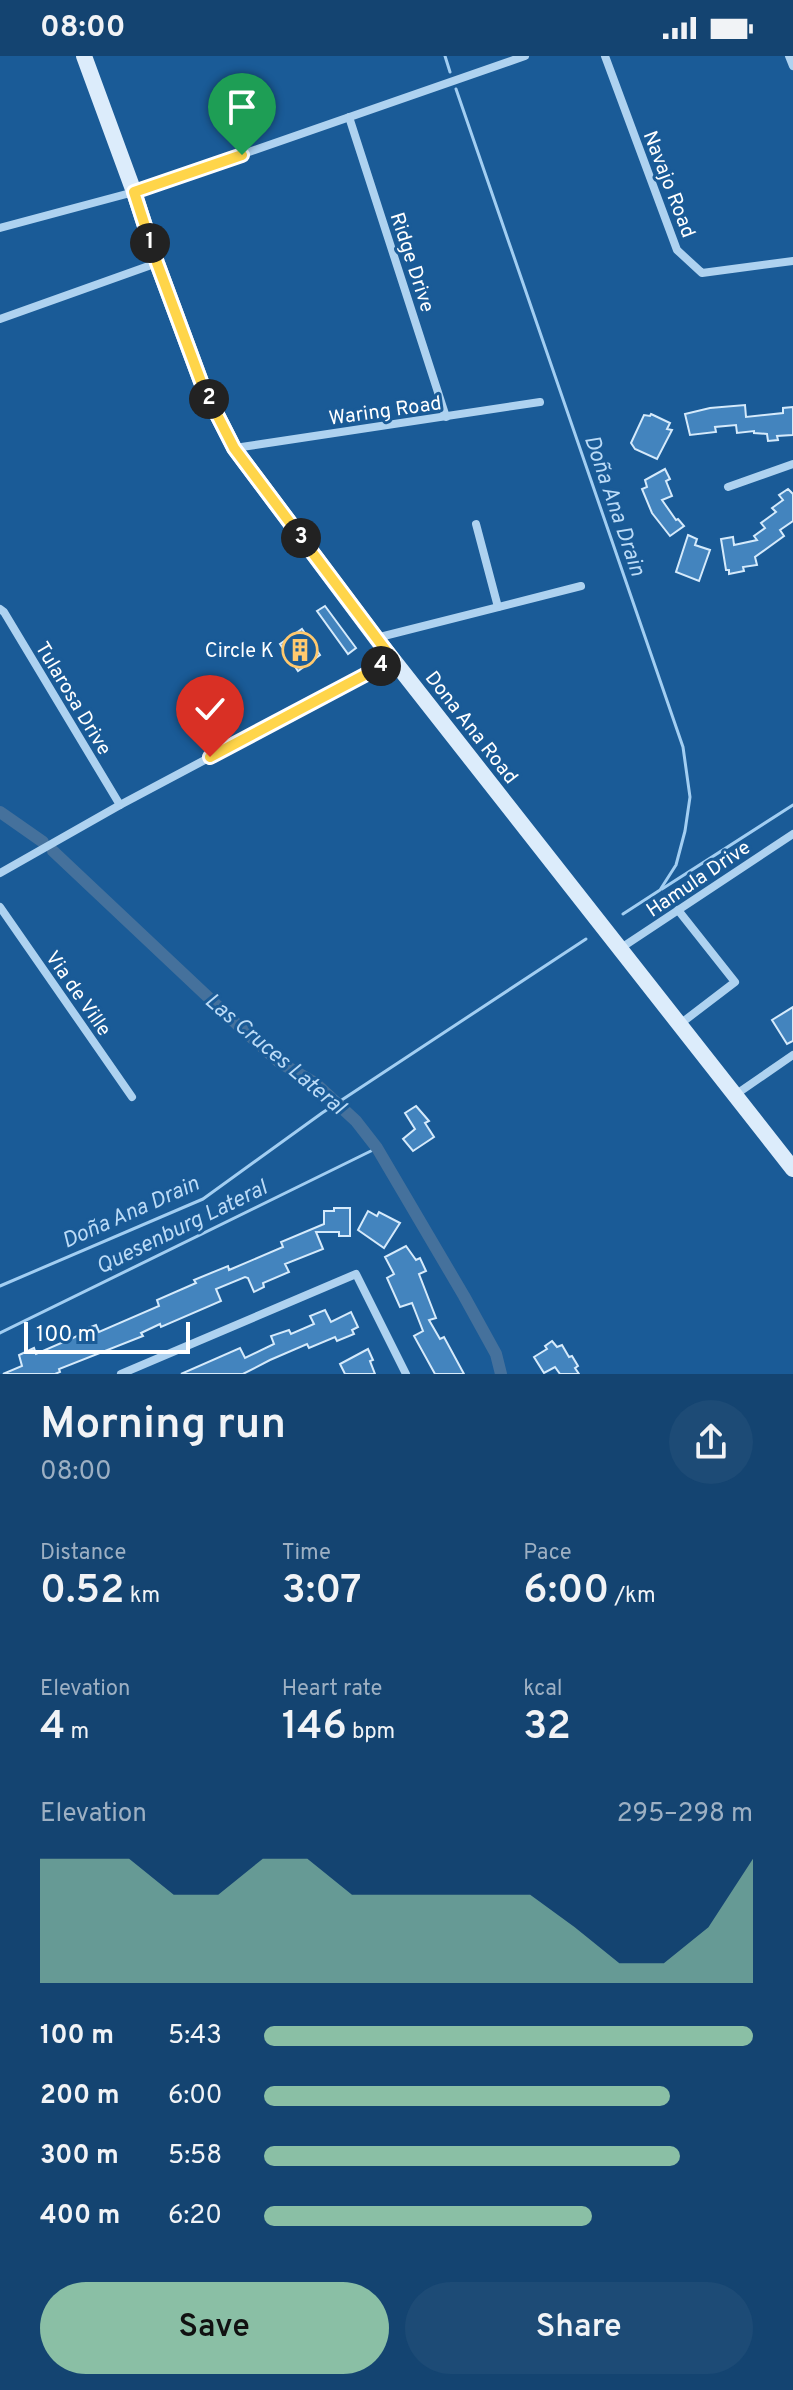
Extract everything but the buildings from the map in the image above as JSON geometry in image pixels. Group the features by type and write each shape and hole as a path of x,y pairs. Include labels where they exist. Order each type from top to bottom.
{"street":[{"name":"Dona Ana Road","path":"84,56 203,387 234,448 393,660 791,1164"},
{"path":"0,228 134,192 525,56"},
{"name":"Navajo Road","path":"605,56 677,250 702,273 793,261"},
{"path":"789,56 793,66"},
{"name":"Ridge Drive","path":"349,117 446,417"},
{"path":"0,319 157,263"},
{"name":"Waring Road","path":"234,448 540,402"},
{"path":"728,487 793,464"},
{"path":"476,524 498,607"},
{"path":"376,638 581,586"},
{"name":"Tularosa Drive","path":"0,609 120,805"},
{"path":"0,873 120,805 393,660"},
{"name":"Hamula Drive","path":"621,948 793,834"},
{"name":"Via de Ville","path":"0,907 132,1097"},
{"path":"678,910 735,982 680,1024"},
{"path":"735,1095 793,1055"},
{"path":"121,1374 356,1274 406,1374"}],"waterway":[{"name":"Doña Ana Drain","path":"445,56 450,72"},
{"name":"Doña Ana Drain","path":"456,89 683,747 690,797 676,865 660,890 623,914"},
{"path":"662,889 793,805"},
{"name":"Las Cruces Lateral","path":"0,812 43,842"},
{"name":"Las Cruces Lateral","path":"53,851 243,1030 279,1062 315,1083 356,1121 377,1148 464,1296 496,1354 501,1374"},
{"name":"Doña Ana Drain","path":"0,1286 203,1199 322,1113 586,939"},
{"name":"Quesenburg Lateral","path":"0,1333 377,1148"}],"place":[{"name":"Circle K","path":"300,650"}],"route":[{"path":"210,757 393,660 234,448 203,387 134,192 242,155"}]}
